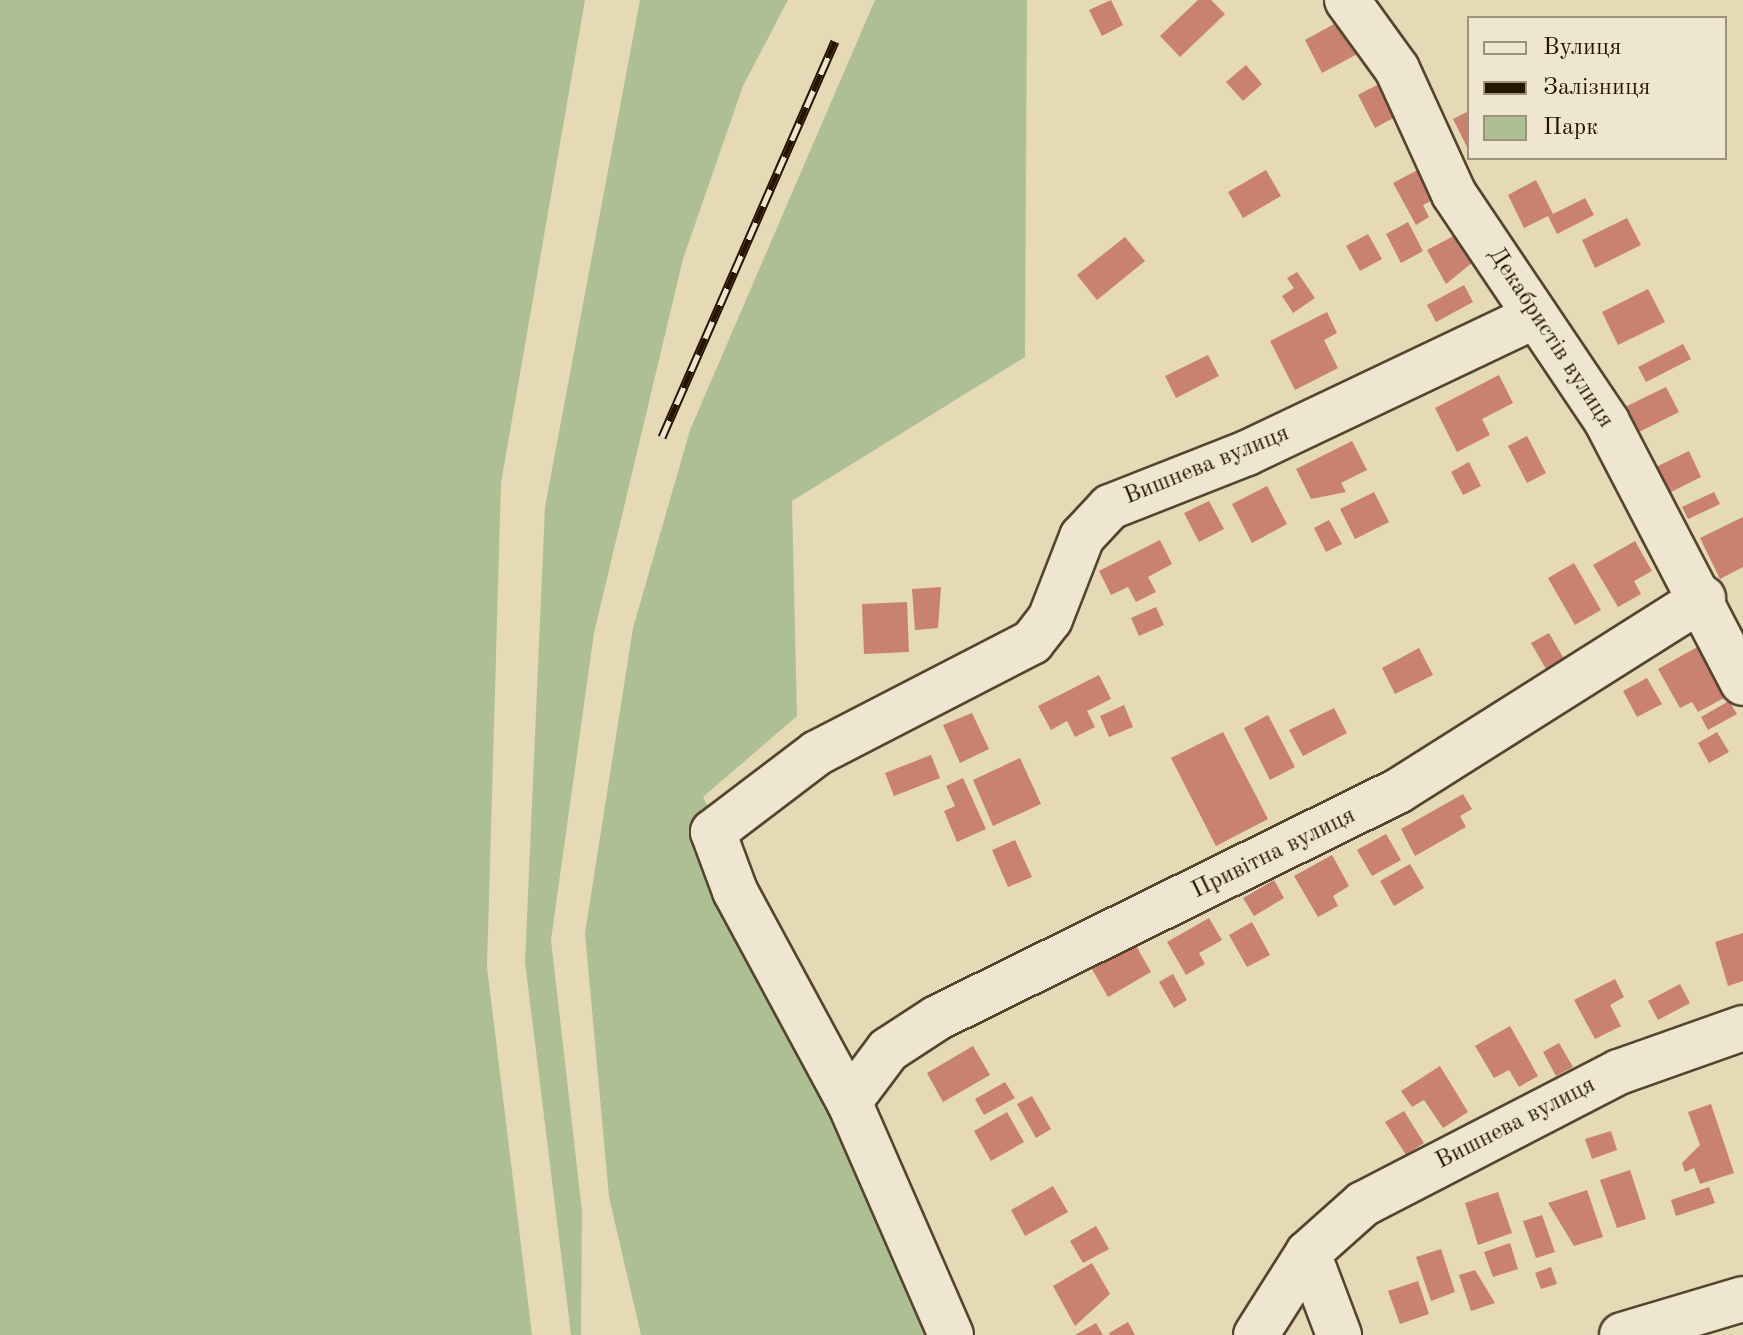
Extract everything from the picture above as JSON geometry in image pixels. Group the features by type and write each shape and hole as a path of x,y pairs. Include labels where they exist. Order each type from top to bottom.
{"street":[{"name":"Декабристів вулиця","path":"1347,0 1397,69 1441,171 1607,422 1703,598 1743,683"},
{"name":"Вишнева вулиця","path":"849,1102 735,891 713,832 817,753 1032,642 1050,619 1082,537 1110,507 1247,453 1535,316"},
{"name":"Привітна вулиця","path":"849,1102 888,1050 937,1018 1398,791 1703,598"},
{"name":"Вишнева вулиця","path":"1256,1335 1308,1253 1363,1204 1619,1072 1743,1028"},
{"path":"849,1102 951,1335"},
{"path":"1308,1253 1339,1335"},
{"path":"1622,1335 1743,1299"}],"green space":[{"path":"0,0 585,0 501,483 487,967 532,1335 0,1335"},
{"path":"640,0 788,0 743,86 683,259 594,633 551,940 582,1211 581,1335 571,1335 525,962 545,507"},
{"path":"875,0 1027,0 1025,357 792,501 797,716 703,797 840,1082 940,1335 641,1335 609,1197 585,933 633,628 690,430"}],"building":[{"path":"1111,0 1123,25 1102,36 1089,10"},
{"path":"1198,0 1211,0 1225,14 1180,57 1160,36"},
{"path":"1356,12 1374,45 1322,73 1305,40"},
{"path":"1246,65 1262,84 1243,101 1226,82"},
{"path":"1388,79 1406,111 1375,128 1358,95"},
{"path":"1467,112 1467,147 1453,119"},
{"path":"1427,165 1443,195 1423,205 1429,217 1416,225 1393,183"},
{"path":"1266,170 1281,196 1243,218 1228,192"},
{"path":"1536,180 1553,214 1585,198 1594,215 1557,234 1548,216 1524,228 1508,195"},
{"path":"1627,218 1641,245 1595,268 1582,240"},
{"path":"1408,222 1423,251 1401,263 1386,234"},
{"path":"1463,231 1478,258 1446,284 1427,250"},
{"path":"1368,234 1382,259 1360,271 1346,246"},
{"path":"1125,237 1145,261 1097,300 1077,275"},
{"path":"1297,272 1315,298 1293,313 1282,296 1294,288 1287,278"},
{"path":"1464,285 1473,302 1436,322 1427,305"},
{"path":"1648,289 1665,322 1618,345 1602,312"},
{"path":"1327,312 1337,333 1324,340 1338,368 1295,390 1270,341"},
{"path":"1683,344 1691,359 1646,382 1638,367"},
{"path":"1208,355 1219,376 1176,398 1165,376"},
{"path":"1499,375 1513,403 1482,419 1490,435 1457,452 1435,408"},
{"path":"1666,387 1679,412 1639,432 1627,406"},
{"path":"1527,436 1546,473 1527,483 1508,446"},
{"path":"1352,441 1367,470 1341,483 1346,492 1311,499 1296,469"},
{"path":"1689,451 1701,477 1669,493 1656,467"},
{"path":"1469,462 1481,486 1463,495 1451,472"},
{"path":"1267,486 1287,524 1252,543 1232,504"},
{"path":"1374,492 1389,522 1355,539 1340,509"},
{"path":"1714,492 1720,504 1688,519 1682,507"},
{"path":"1209,501 1224,529 1199,542 1184,513"},
{"path":"1743,517 1743,567 1720,579 1700,538"},
{"path":"1329,520 1342,544 1326,552 1314,528"},
{"path":"1160,540 1172,564 1148,577 1156,592 1136,602 1128,587 1111,595 1099,571"},
{"path":"1635,541 1652,571 1634,581 1641,594 1618,607 1593,565"},
{"path":"1574,563 1601,610 1575,625 1548,578"},
{"path":"941,587 938,628 915,630 912,589"},
{"path":"907,602 909,652 864,654 862,604"},
{"path":"1156,607 1164,625 1139,636 1131,618"},
{"path":"1549,633 1564,659 1546,669 1531,643"},
{"path":"1699,646 1728,696 1698,712 1692,702 1680,708 1658,669"},
{"path":"1419,648 1433,675 1395,694 1382,668"},
{"path":"1099,675 1111,699 1087,711 1095,727 1075,737 1067,721 1051,730 1038,706"},
{"path":"1647,678 1662,704 1637,717 1623,691"},
{"path":"1729,701 1737,714 1708,730 1701,717"},
{"path":"1124,705 1133,727 1109,737 1100,716"},
{"path":"1334,708 1347,733 1303,756 1289,730"},
{"path":"972,713 989,749 960,763 943,725"},
{"path":"1268,715 1295,767 1270,780 1244,728"},
{"path":"1223,732 1268,819 1216,846 1171,758"},
{"path":"1717,732 1729,752 1709,763 1698,743"},
{"path":"931,755 940,778 894,796 885,773"},
{"path":"1020,758 1041,804 993,826 973,780"},
{"path":"963,778 986,829 957,842 944,811 955,806 946,786"},
{"path":"1463,794 1472,809 1460,816 1466,827 1415,856 1401,829"},
{"path":"1386,834 1401,860 1372,876 1357,850"},
{"path":"1015,840 1032,877 1008,887 992,850"},
{"path":"1332,855 1349,886 1333,896 1338,906 1318,917 1294,876"},
{"path":"1410,864 1424,888 1394,906 1380,881"},
{"path":"1274,880 1284,898 1254,916 1243,898"},
{"path":"1209,918 1222,940 1199,953 1205,964 1186,975 1167,942"},
{"path":"1252,922 1270,955 1247,967 1229,935"},
{"path":"1743,933 1743,981 1728,986 1715,942"},
{"path":"1135,944 1151,972 1108,997 1092,969"},
{"path":"1173,974 1187,1000 1174,1008 1159,982"},
{"path":"1615,979 1624,997 1610,1005 1621,1026 1595,1039 1574,1000"},
{"path":"1680,984 1690,1003 1658,1020 1648,1001"},
{"path":"1510,1026 1538,1076 1519,1087 1509,1070 1494,1078 1475,1046"},
{"path":"1559,1043 1573,1067 1556,1076 1543,1052"},
{"path":"973,1046 990,1075 943,1102 927,1073"},
{"path":"1440,1066 1468,1112 1443,1128 1424,1100 1412,1107 1401,1091"},
{"path":"1005,1082 1015,1098 984,1115 975,1099"},
{"path":"1032,1096 1051,1129 1036,1138 1017,1104"},
{"path":"1711,1104 1734,1173 1700,1184 1694,1168 1685,1172 1682,1163 1700,1145 1688,1112"},
{"path":"1404,1111 1424,1143 1406,1155 1385,1122"},
{"path":"1007,1112 1024,1142 991,1161 974,1131"},
{"path":"1611,1131 1617,1150 1592,1159 1585,1139"},
{"path":"1630,1170 1646,1219 1617,1228 1600,1180"},
{"path":"1053,1186 1068,1212 1025,1236 1011,1210"},
{"path":"1709,1187 1715,1203 1676,1216 1671,1200"},
{"path":"1587,1190 1603,1237 1574,1246 1548,1203"},
{"path":"1498,1192 1512,1233 1478,1245 1465,1203"},
{"path":"1542,1215 1555,1252 1536,1258 1523,1221"},
{"path":"1096,1226 1109,1249 1083,1263 1070,1241"},
{"path":"1510,1243 1518,1269 1493,1277 1484,1252"},
{"path":"1441,1249 1455,1292 1431,1301 1416,1257"},
{"path":"1092,1263 1110,1294 1075,1326 1053,1286"},
{"path":"1551,1267 1557,1284 1541,1289 1535,1273"},
{"path":"1475,1270 1495,1303 1471,1311 1459,1275"},
{"path":"1418,1281 1429,1314 1400,1324 1388,1291"},
{"path":"1128,1322 1135,1335 1110,1335 1109,1333"},
{"path":"1096,1323 1103,1335 1075,1335"}],"railway":[{"path":"662,437 835,41"}]}
